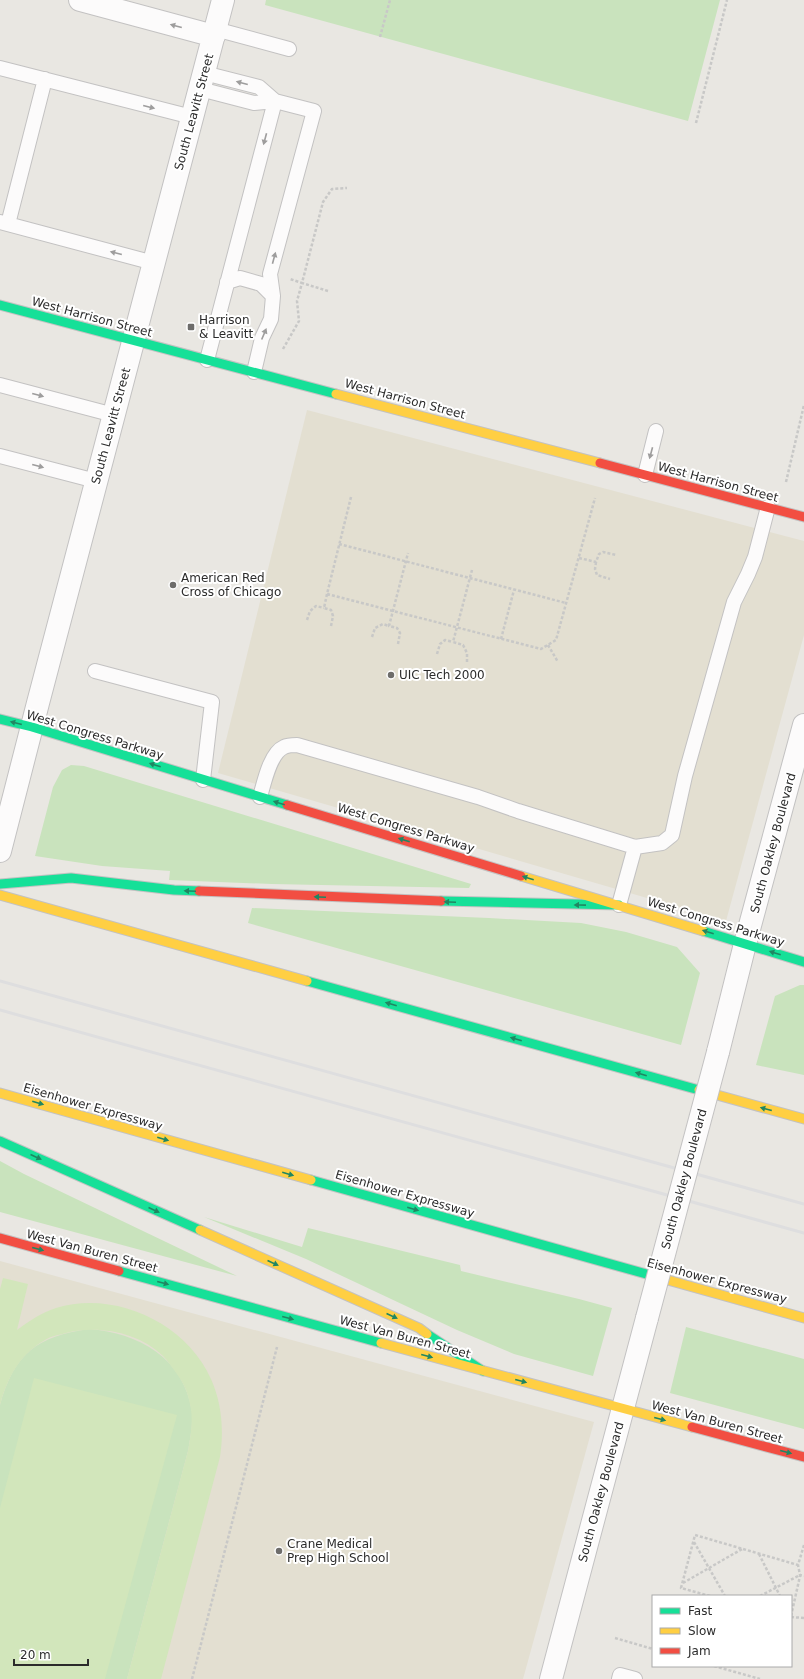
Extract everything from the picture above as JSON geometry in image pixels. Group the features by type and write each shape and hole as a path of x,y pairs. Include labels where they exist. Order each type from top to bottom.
{"main road":[{"name":"West Harrison Street","path":"0,305 804,517"},
{"name":"West Congress Parkway","path":"0,719 32,727 804,962"},
{"path":"0,884 71,878 174,890 458,902 619,905"},
{"path":"0,895 804,1119"},
{"name":"Eisenhower Expressway","path":"0,1093 804,1318"},
{"path":"0,1141 419,1328 483,1371"},
{"name":"West Van Buren Street","path":"0,1238 483,1371 804,1457"}],"street":[{"path":"80,0 214,33"},
{"name":"South Leavitt Street","path":"1,849 223,0"},
{"name":"South Oakley Boulevard","path":"551,1679 804,725"}],"lane":[{"path":"214,33 289,49"},
{"path":"0,68 111,98 192,117"},
{"path":"45,79 4,223 154,263"},
{"path":"202,81 254,103 275,101 314,111 270,274 273,296 271,319 262,338 254,372"},
{"path":"207,360 275,101"},
{"path":"227,282 240,278 261,284 273,296"},
{"path":"0,385 114,415"},
{"path":"645,475 656,431"},
{"path":"0,456 96,481"},
{"path":"260,797 272,761 278,751 285,746 297,745 478,797 518,811 635,847 662,843 672,835 685,776 734,602 755,557 768,507"},
{"path":"95,671 212,702 203,780"},
{"path":"619,905 635,847"},
{"path":"619,1679 620,1675 635,1679"}],"path":[{"path":"380,37 390,0"},
{"path":"696,123 728,0"},
{"path":"283,348 299,321 297,301 323,202 332,189 347,188"},
{"path":"302,283 328,290"},
{"path":"786,482 804,405"},
{"path":"324,608 351,497"},
{"path":"327,594 541,649 556,640 595,498"},
{"path":"339,544 566,603"},
{"path":"610,579 597,575 594,569 599,554 603,552 616,555"},
{"path":"389,626 408,553"},
{"path":"579,558 596,562"},
{"path":"454,642 472,570"},
{"path":"501,639 514,590"},
{"path":"307,620 310,611 316,606 331,610 333,616 331,626"},
{"path":"372,637 375,628 383,624 397,628 400,634 398,644"},
{"path":"437,654 440,644 445,640 454,642 463,645 467,653 467,662"},
{"path":"548,645 558,662"},
{"path":"192,1679 277,1347"},
{"path":"706,1595 681,1588 695,1535 798,1565"},
{"path":"693,1542 724,1595"},
{"path":"792,1612 802,1576 798,1565 804,1545"},
{"path":"683,1582 742,1549"},
{"path":"759,1553 780,1595"},
{"path":"762,1595 802,1576"},
{"path":"792,1616 804,1618"},
{"path":"615,1638 652,1649"},
{"path":"718,1667 760,1679"}],"shaded area":[{"path":"307,410 804,541 804,635 726,921 218,773"},
{"name":"Crane Medical Prep High School","path":"0,1261 594,1422 523,1679 0,1679"}],"green space":[{"path":"266,0 720,0 688,121 265,5"},
{"path":"71,765 84,766 471,884 469,888 272,884 169,880 170,871 102,866 35,856 53,787 62,770"},
{"path":"252,908 581,923 626,932 677,947 700,973 681,1045 248,923"},
{"path":"800,985 804,985 804,1075 756,1065 775,996"},
{"path":"0,1161 24,1174 237,1276 0,1212"},
{"path":"204,1217 302,1247 308,1228 460,1265 461,1271 612,1308 593,1376 514,1354 457,1330 306,1259"},
{"path":"3,1278 28,1284 17,1330 45,1312 56,1308 79,1304 102,1304 124,1308 146,1316 167,1327 185,1342 200,1359 215,1388 220,1408 222,1427 220,1457 161,1679 127,1679 188,1451 192,1419 191,1406 187,1392 179,1377 164,1358 153,1348 142,1341 117,1332 91,1330 66,1333 50,1338 28,1352 6,1385 0,1405 0,1289"},
{"path":"686,1327 804,1359 804,1429 670,1393"},
{"path":"89,1329 125,1336 156,1352 169,1363 180,1377 187,1393 192,1412 192,1427 188,1451 127,1679 0,1679 0,1405 12,1373 30,1350 55,1337 71,1332"},
{"path":"34,1378 177,1415 105,1679 0,1679 0,1508"}],"railway":[{"path":"0,981 804,1204"},
{"path":"0,1010 804,1233"}],"traffic: fast":[{"path":"0,305 336,394"},
{"path":"0,719 32,727 287,805"},
{"path":"0,884 71,878 174,890 199,891"},
{"path":"441,901 619,905"},
{"path":"703,931 804,962"},
{"path":"307,981 699,1090"},
{"path":"0,1141 200,1230"},
{"path":"311,1180 657,1277"},
{"path":"119,1271 381,1343"},
{"path":"427,1334 483,1371"}],"traffic: slow":[{"path":"336,394 600,463"},
{"path":"521,876 703,931"},
{"path":"0,895 307,981"},
{"path":"699,1090 804,1119"},
{"path":"0,1093 311,1180"},
{"path":"200,1230 419,1328 427,1334"},
{"path":"657,1277 804,1318"},
{"path":"381,1343 692,1427"}],"traffic: jam":[{"path":"600,463 804,517"},
{"path":"287,805 521,876"},
{"path":"199,891 441,901"},
{"path":"0,1238 119,1271"},
{"path":"692,1427 804,1457"}],"place":[{"name":"Harrison & Leavitt","path":"191,327"},
{"name":"American Red Cross of Chicago","path":"173,585"},
{"name":"UIC Tech 2000","path":"391,675"},
{"name":"Crane Medical Prep High School","path":"279,1551"}]}
